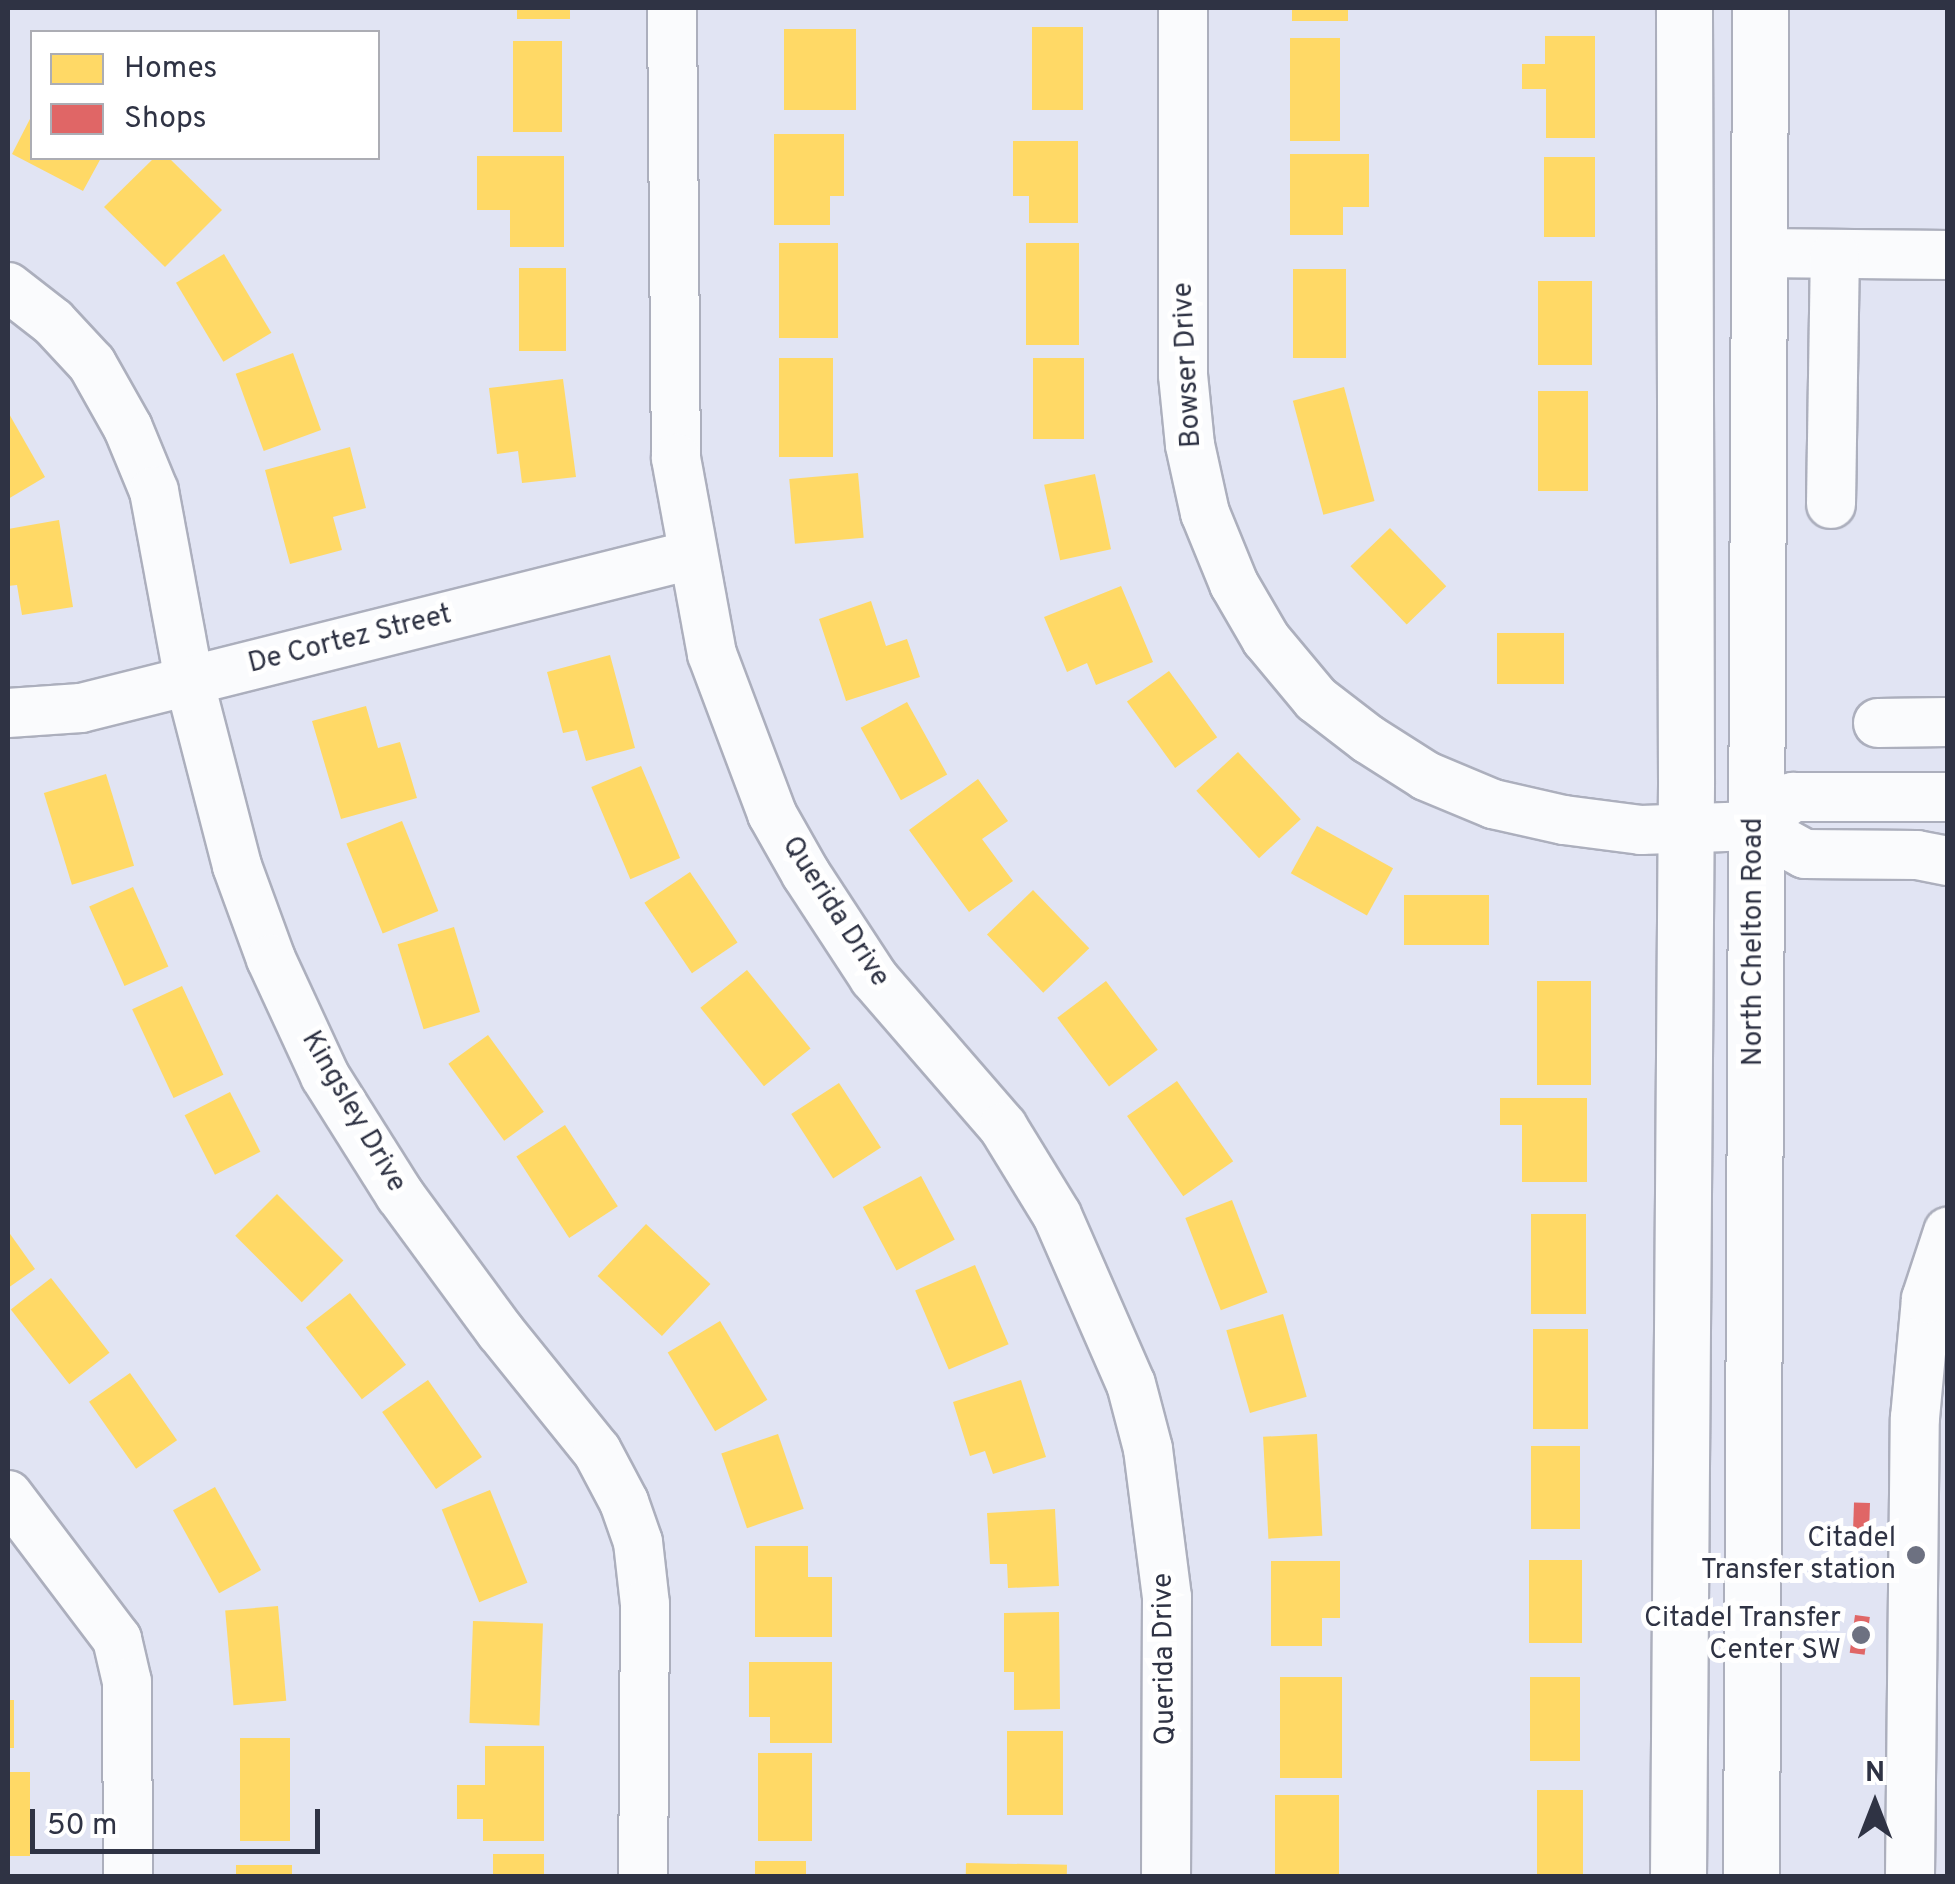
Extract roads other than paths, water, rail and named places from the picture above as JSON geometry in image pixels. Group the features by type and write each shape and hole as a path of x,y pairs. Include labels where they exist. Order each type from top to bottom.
{"main road":[{"path":"1678,1876 1685,830 1684,8"},
{"name":"North Chelton Road","path":"1751,1876 1760,8"}],"street":[{"name":"Querida Drive","path":"672,8 672,354 676,458 712,654 772,814 874,978 1003,1127 1057,1215 1131,1384 1148,1449 1167,1597 1166,1876"},
{"name":"Bowser Drive","path":"1183,8 1183,375 1190,445 1205,513 1234,584 1266,638 1316,698 1368,739 1426,776 1493,804 1564,820 1641,830 1754,826"},
{"path":"1760,252 1948,255"},
{"path":"1831,504 1835,255"},
{"name":"Kingsley Drive","path":"8,288 52,322 92,364 128,428 154,491 189,680 237,866 271,959 325,1076 412,1210 597,1451 624,1502 638,1542 645,1604 643,1876"},
{"name":"De Cortez Street","path":"8,714 81,708 691,555"},
{"path":"1878,722 1948,722"},
{"path":"1948,797 1793,797 1754,826 1805,854 1918,856 1948,861"},
{"path":"1910,1876 1916,1418 1926,1299 1948,1232"},
{"path":"8,1495 117,1638 127,1682 128,1876"}],"place":[{"name":"Citadel Transfer station","path":"1916,1555"},
{"name":"Citadel Transfer Center SW","path":"1861,1635"}]}
